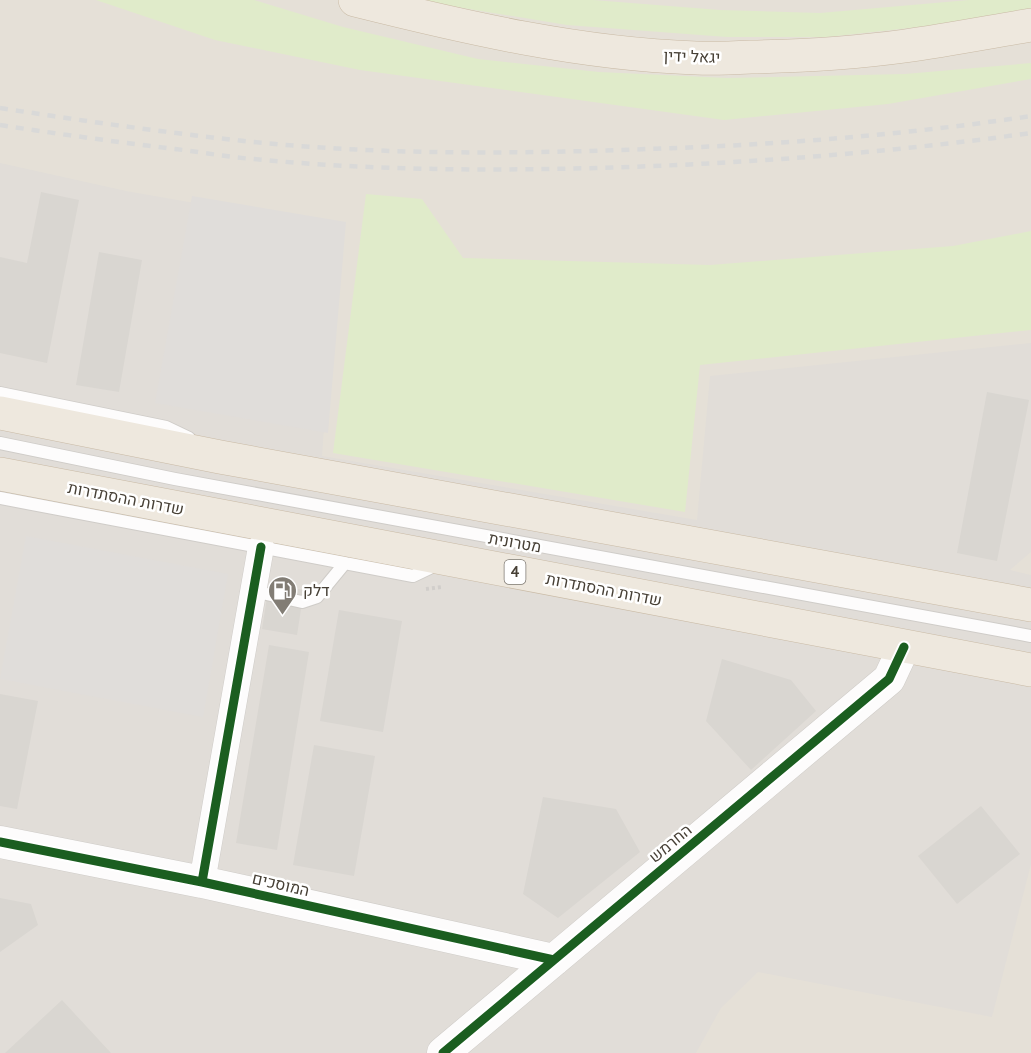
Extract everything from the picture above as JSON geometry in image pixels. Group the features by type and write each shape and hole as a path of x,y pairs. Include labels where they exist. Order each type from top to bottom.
{"highway":[{"name":"יגאל ידין","path":"355,0 486,32 619,52 697,58 873,50 1031,25"},
{"path":"0,413 220,457 1031,605"},
{"name":"שדרות ההסתדרות","path":"0,474 1031,670"}],"street":[{"path":"202,882 261,547"},
{"name":"החרמש","path":"443,1053 889,679 904,647"},
{"name":"המוסכים","path":"0,843 202,882 554,960"}],"lane":[{"path":"0,393 166,427 199,442 220,457"},
{"name":"מטרונית","path":"0,443 176,479 1031,636"},
{"path":"0,498 413,576 448,560"},
{"path":"164,506 197,536"},
{"path":"253,591 302,602 317,597 345,563"}],"shaded area":[{"path":"0,0 1031,0 1031,1053 0,1053"},
{"path":"0,163 126,191 338,228 322,456 697,520 710,376 1031,343 1031,552 1010,570 1031,575 1031,864 992,1017 758,972 721,1008 696,1053 0,1053"},
{"path":"192,196 346,222 328,433 155,403"},
{"path":"26,536 228,574 203,717 0,679"}],"green space":[{"path":"96,0 254,0 343,27 478,59 599,72 727,78 905,74 1031,63 1031,79 888,104 724,120 360,70 215,40"},
{"path":"424,0 593,0 720,10 820,13 969,0 1031,0 1031,10 992,19 827,37 727,37 567,25"},
{"path":"366,194 422,199 463,258 710,265 953,246 1031,231 1031,330 700,365 685,512 333,453"}],"building":[{"path":"41,192 79,200 47,363 0,353 0,257 27,263"},
{"path":"99,252 142,260 119,392 76,385"},
{"path":"987,392 1029,400 997,561 957,553"},
{"name":"דלק","path":"269,585 304,590 297,635 262,629"},
{"path":"339,610 402,621 383,732 320,721"},
{"path":"269,645 309,652 277,850 236,843"},
{"path":"722,659 791,680 816,711 751,770 706,721"},
{"path":"0,694 38,701 17,809 0,806"},
{"path":"314,745 375,756 354,876 293,865"},
{"path":"543,797 616,809 640,852 558,918 523,894"},
{"path":"981,806 1020,854 957,904 918,856"},
{"path":"0,898 31,904 38,925 0,952"},
{"path":"62,1000 111,1053 5,1053"}],"railway":[{"path":"0,108 253,142 351,149 450,152 599,151 744,145 888,134 1031,116"},
{"path":"0,125 296,163 467,169 705,164 868,152 1031,133"}],"cycle path":[{"path":"202,882 261,547"},
{"path":"443,1053 889,679 904,647"},
{"path":"0,842 202,882 554,960"}],"place":[{"name":"דלק","path":"282,616"}]}
